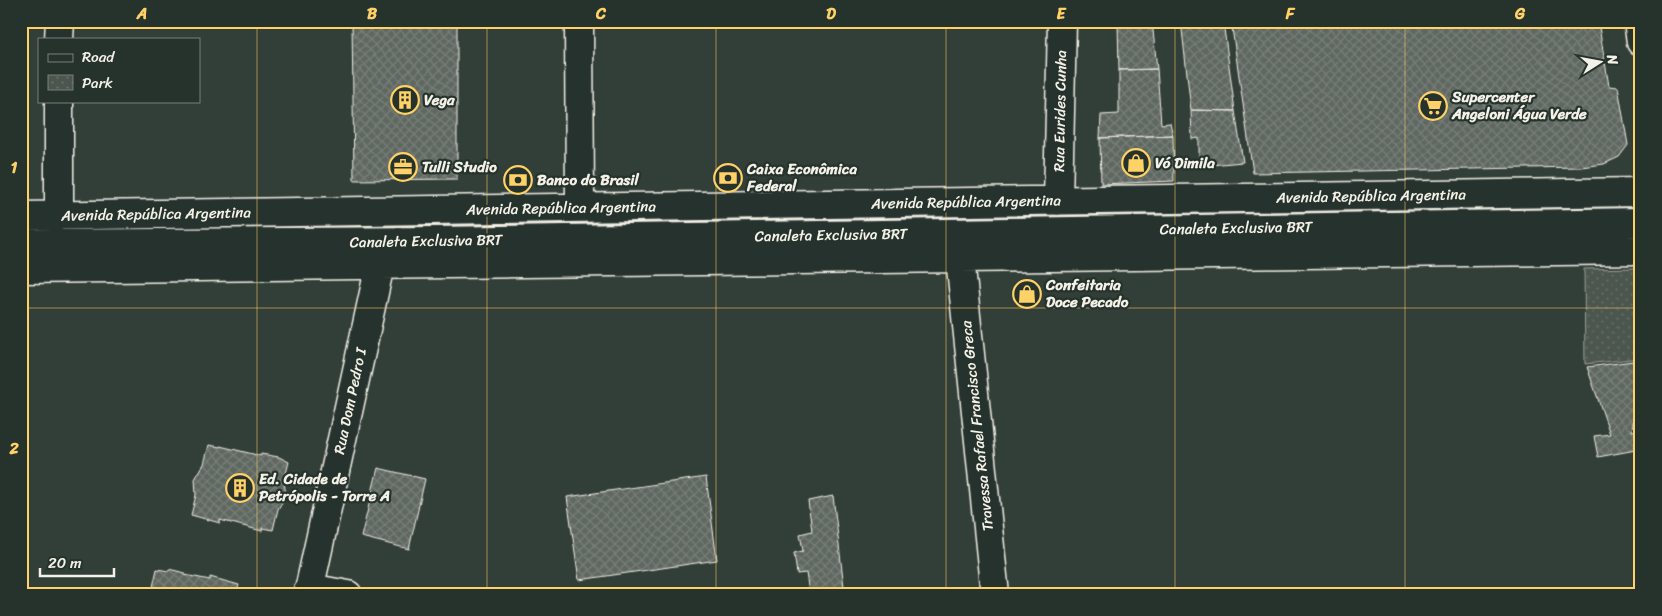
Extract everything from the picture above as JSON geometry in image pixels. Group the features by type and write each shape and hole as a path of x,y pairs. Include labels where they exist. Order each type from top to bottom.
{"street":[{"path":"60,21 60,38"},
{"path":"579,21 580,207"},
{"name":"Rua Eurides Cunha","path":"1058,201 1062,21"},
{"path":"1638,21 1641,42"},
{"path":"58,216 59,102"},
{"name":"Avenida República Argentina","path":"21,216 1641,192"},
{"name":"Canaleta Exclusiva BRT","path":"21,244 436,241 1641,222"},
{"path":"21,269 1641,250"},
{"name":"Travessa Rafael Francisco Greca","path":"960,258 994,595"},
{"name":"Rua Dom Pedro I","path":"308,591 380,265"},
{"path":"308,591 348,595"}],"green space":[{"path":"1640,268 1641,358 1585,364 1584,269"}],"building":[{"name":"Vega","path":"352,21 457,21 457,179 354,180"},
{"path":"1118,21 1152,21 1157,69 1119,70"},
{"path":"1181,21 1223,21 1235,111 1191,110"},
{"name":"Supercenter Angeloni Água Verde","path":"1231,21 1598,21 1609,86 1618,87 1628,145 1619,157 1604,164 1581,167 1253,173"},
{"path":"1157,69 1161,124 1170,123 1173,135 1100,138 1101,115 1119,114 1119,70"},
{"path":"1191,110 1235,111 1243,162 1199,166 1199,138 1192,139"},
{"path":"1173,135 1174,181 1101,184 1100,138"},
{"path":"1641,360 1632,431 1641,430 1641,449 1598,457 1594,436 1610,434 1587,367"},
{"name":"Ed. Cidade de Petrópolis - Torre A","path":"209,445 261,456 261,454 279,457 289,462 284,481 286,496 278,509 273,530 262,528 262,531 191,515 196,495 195,479 204,464"},
{"path":"378,468 425,479 409,549 361,537"},
{"path":"706,477 717,560 579,580 567,497"},
{"path":"833,496 845,595 809,593 806,573 797,574 794,553 803,551 800,534 812,531 808,501"},
{"path":"157,569 169,571 169,569 185,573 185,575 210,580 210,577 239,585 236,595 147,595 153,587"}],"place":[{"name":"Vega","path":"405,100"},
{"name":"Supercenter Angeloni Água Verde","path":"1433,106"},
{"name":"Vó Dimila","path":"1136,163"},
{"name":"Tulli Studio","path":"403,167"},
{"name":"Caixa Econômica Federal","path":"728,178"},
{"name":"Banco do Brasil","path":"518,180"},
{"name":"Confeitaria Doce Pecado","path":"1027,294"},
{"name":"Ed. Cidade de Petrópolis - Torre A","path":"240,488"}]}
